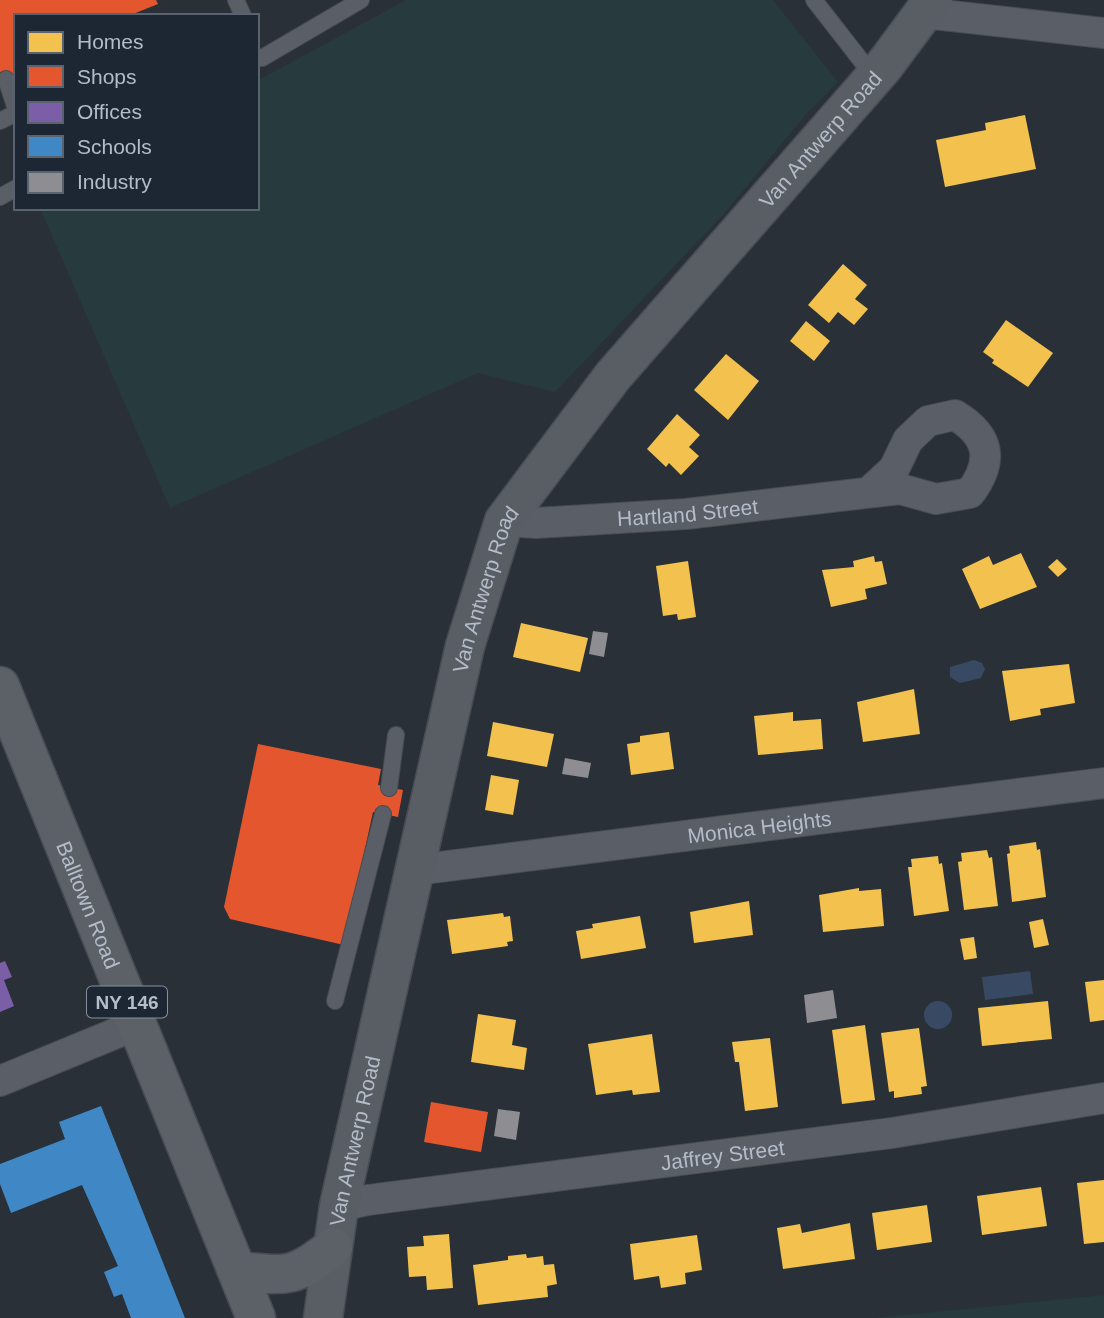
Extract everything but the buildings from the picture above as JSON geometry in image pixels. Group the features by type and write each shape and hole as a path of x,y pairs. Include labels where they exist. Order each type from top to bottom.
{"main road":[{"name":"Balltown Road","path":"0,686 257,1318"},
{"path":"238,1271 283,1276 295,1274 333,1247"}],"street":[{"name":"Van Antwerp Road","path":"323,1318 339,1206 465,646 504,521 613,376 874,77 929,7"},
{"path":"929,7 1104,33"},
{"name":"Hartland Street","path":"504,521 536,523 686,514 869,492"},
{"name":"Monica Heights","path":"416,870 1104,783"},
{"path":"0,1081 136,1025"},
{"name":"Jaffrey Street","path":"339,1206 368,1200 891,1133 1104,1098"}],"lane":[{"path":"259,55 361,0"},
{"path":"814,0 874,77"},
{"path":"6,79 14,105"},
{"path":"389,788 396,735"},
{"path":"335,1001 383,814"}],"green space":[{"path":"406,0 773,0 838,82 808,112 722,216 555,392 478,373 170,508 41,210 259,210 259,80"},
{"path":"1104,1295 1104,1318 875,1318"}],"water":[{"path":"974,660 982,663 985,669 981,678 960,683 950,677 950,667"},
{"path":"1030,971 1033,994 985,1000 982,977"},
{"path":"938,1001 948,1005 952,1015 948,1025 938,1029 928,1025 924,1015 928,1005"}]}
